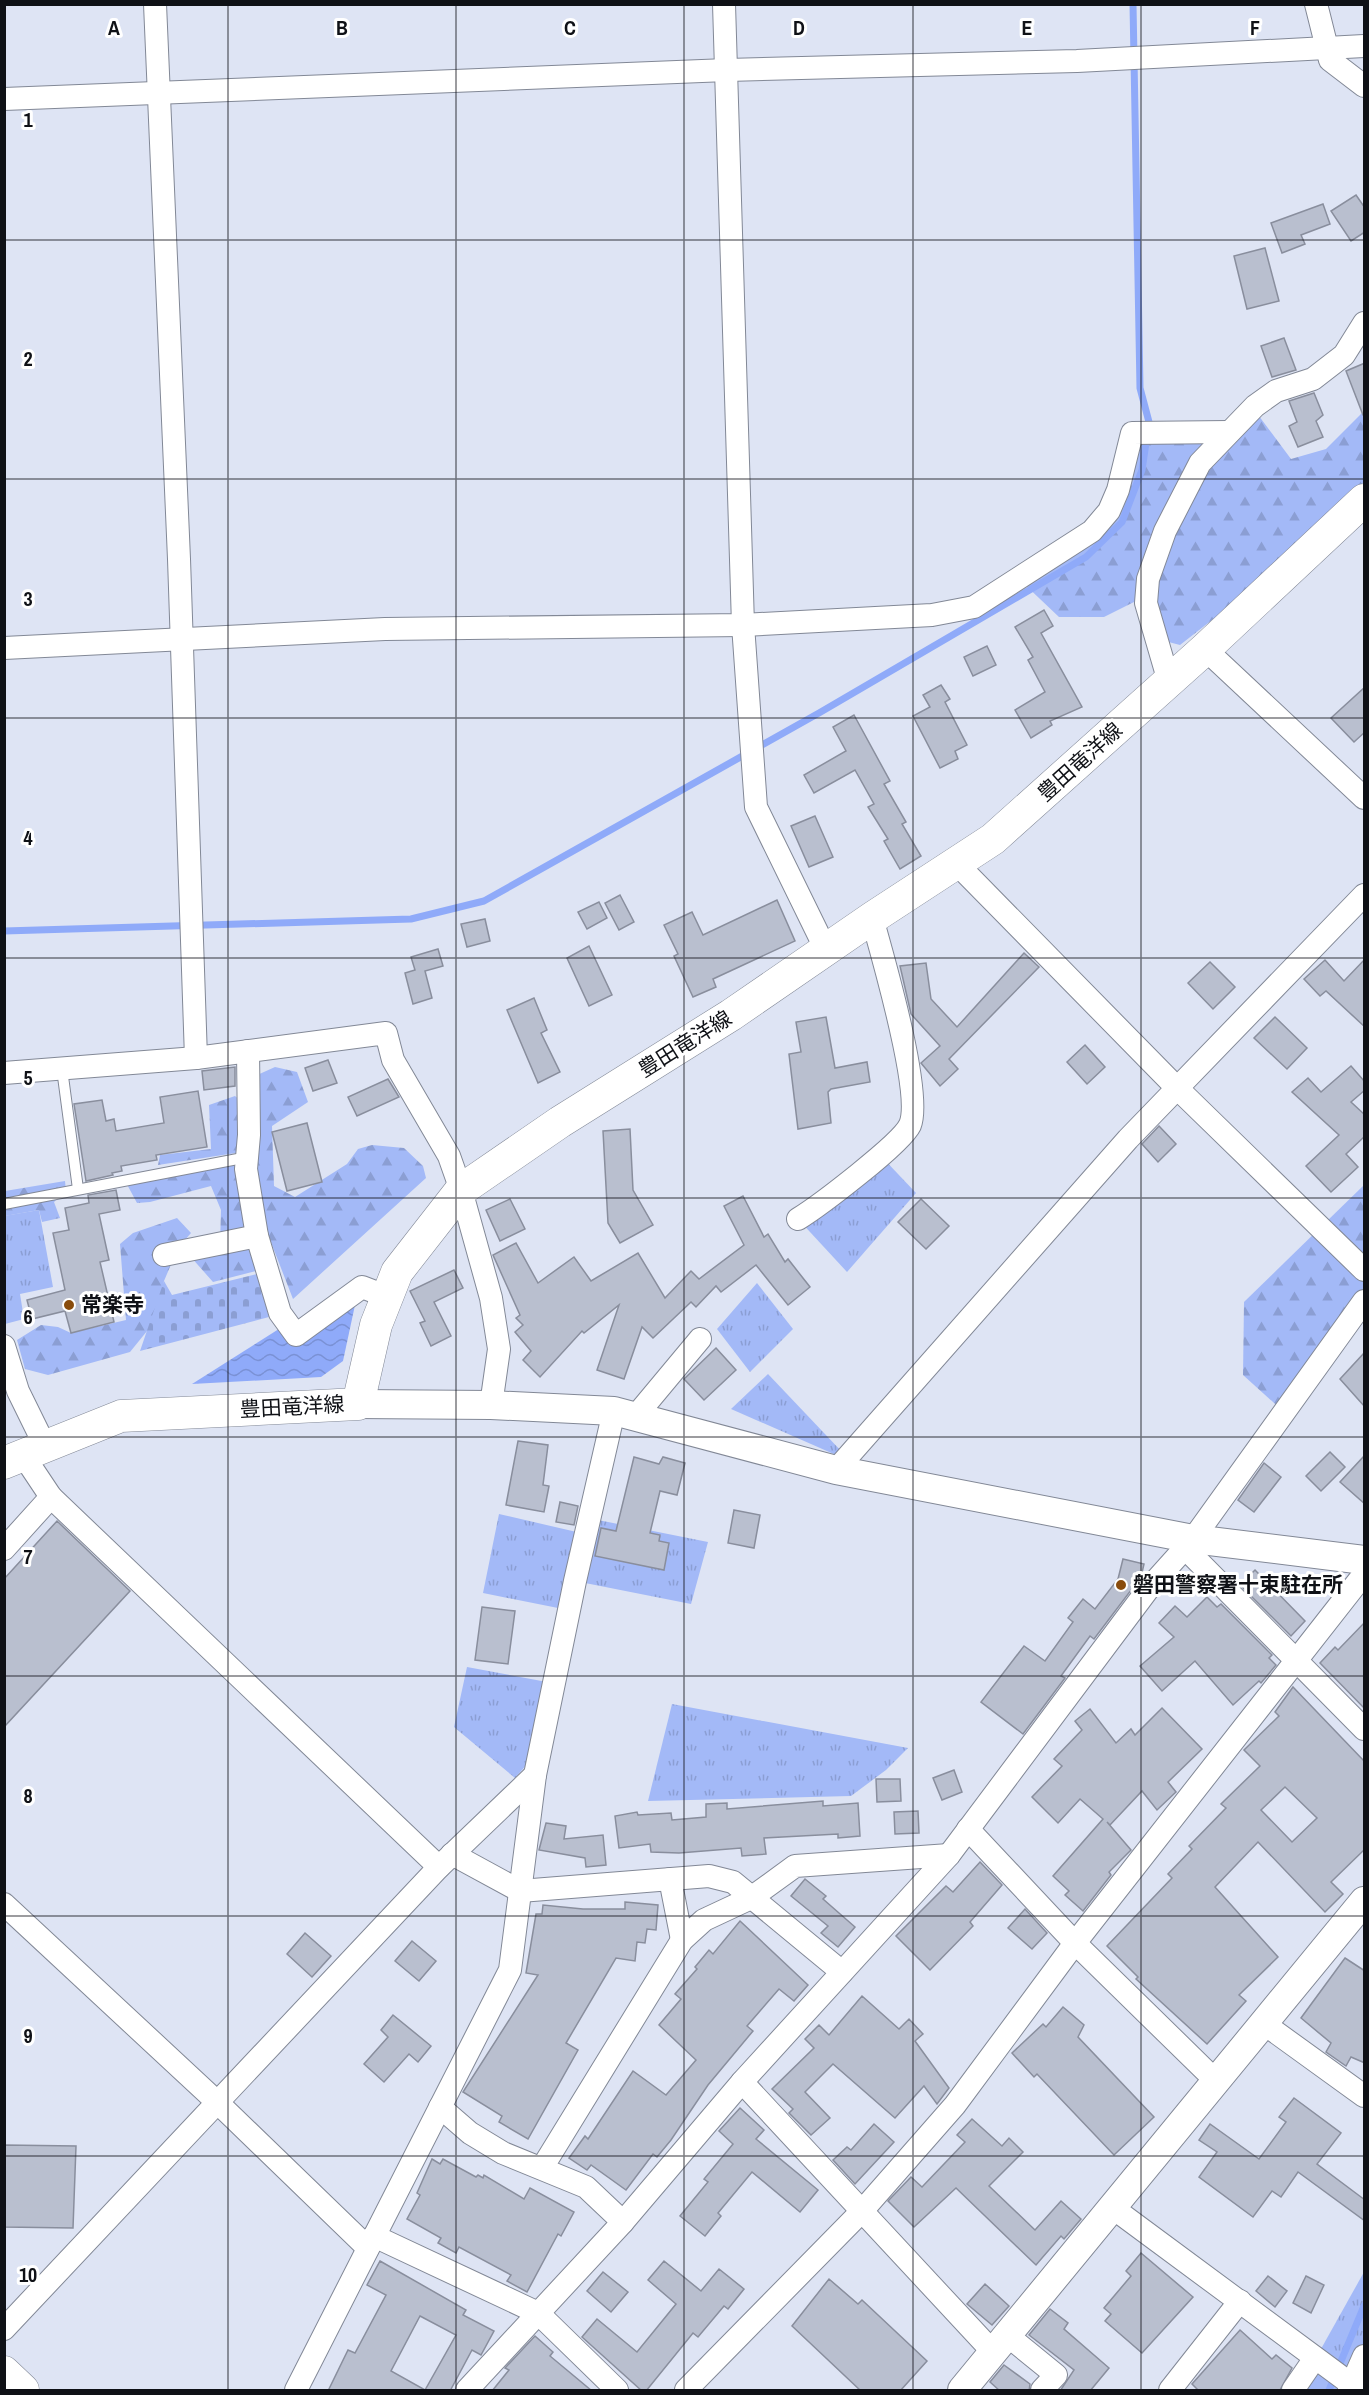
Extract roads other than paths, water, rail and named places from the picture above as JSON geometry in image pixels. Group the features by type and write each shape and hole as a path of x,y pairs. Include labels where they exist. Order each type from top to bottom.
{"main road":[{"name":"豊田竜洋線","path":"24,1455 121,1416 358,1404 376,1325 397,1272 461,1190 560,1122 731,1015 872,918 993,839 1169,682 1365,500"},
{"path":"4,2372 23,2391"}],"street":[{"path":"155,4 182,640 196,1058"},
{"path":"724,4 743,625 756,807 826,950"},
{"path":"1317,4 1330,60 1365,86"},
{"path":"4,99 727,70 1077,61 1365,46"},
{"path":"1169,682 1146,603 1148,579 1165,531 1200,463 1255,405 1276,391 1313,379 1344,355 1365,323"},
{"path":"4,648 385,629 743,625 932,615 974,606 1092,531 1109,511 1118,490 1132,433 1229,432"},
{"path":"1205,649 1365,798"},
{"path":"957,864 1177,1088 1365,1270"},
{"path":"836,1470 1128,1139 1365,895"},
{"path":"798,1219 821,1204 897,1142 910,1124 911,1095 900,1025 872,918"},
{"path":"4,1073 196,1058 386,1033 393,1060 449,1156 461,1190 491,1298 499,1348 491,1405"},
{"path":"248,1051 246,1169 257,1236 280,1313 296,1335 362,1287 388,1297"},
{"path":"164,1255 257,1236"},
{"path":"467,2391 623,2222 742,2082 948,1855 1149,1588 1189,1543 1365,1301"},
{"path":"296,2391 510,1970 535,1775 574,1586 625,1414 700,1339"},
{"path":"4,1346 18,1391 24,1455 51,1497 445,1860 520,1891 709,1876 732,1882 842,1972"},
{"path":"358,1404 491,1405 625,1414 836,1470 1189,1543 1365,1560"},
{"path":"4,1549 51,1497"},
{"path":"1189,1543 1365,1729"},
{"path":"686,2391 862,2211 955,2105 1075,1943 1365,1574"},
{"path":"4,2329 445,1860 535,1775"},
{"path":"968,1829 1075,1943 1216,2080"},
{"path":"542,2168 682,1940 704,1920 751,1898 795,1866 948,1855"},
{"path":"670,1879 682,1940"},
{"path":"962,2391 1365,1901"},
{"path":"4,1904 371,2242 538,2313 617,2391"},
{"path":"1263,2023 1365,2096"},
{"path":"742,2082 862,2211 1001,2344 1056,2375 1042,2391"},
{"path":"440,2107 470,2133 503,2152 586,2187 623,2222"},
{"path":"1113,2208 1240,2301 1353,2389 1365,2356"},
{"path":"1170,2391 1240,2301"},
{"path":"1293,2391 1315,2358"}],"lane":[{"path":"62,1070 78,1189"},
{"path":"4,1204 248,1157"}],"water":[{"path":"355,1305 343,1361 321,1377 192,1384 282,1327"}],"waterway":[{"path":"4,931 411,919 484,901 819,713 1086,557 1122,522 1142,470 1149,422 1140,388 1133,4"},
{"path":"1329,2390 1364,2306"}],"place":[{"name":"常楽寺","path":"69,1305"},
{"name":"磐田警察署十束駐在所","path":"1121,1585"}]}
